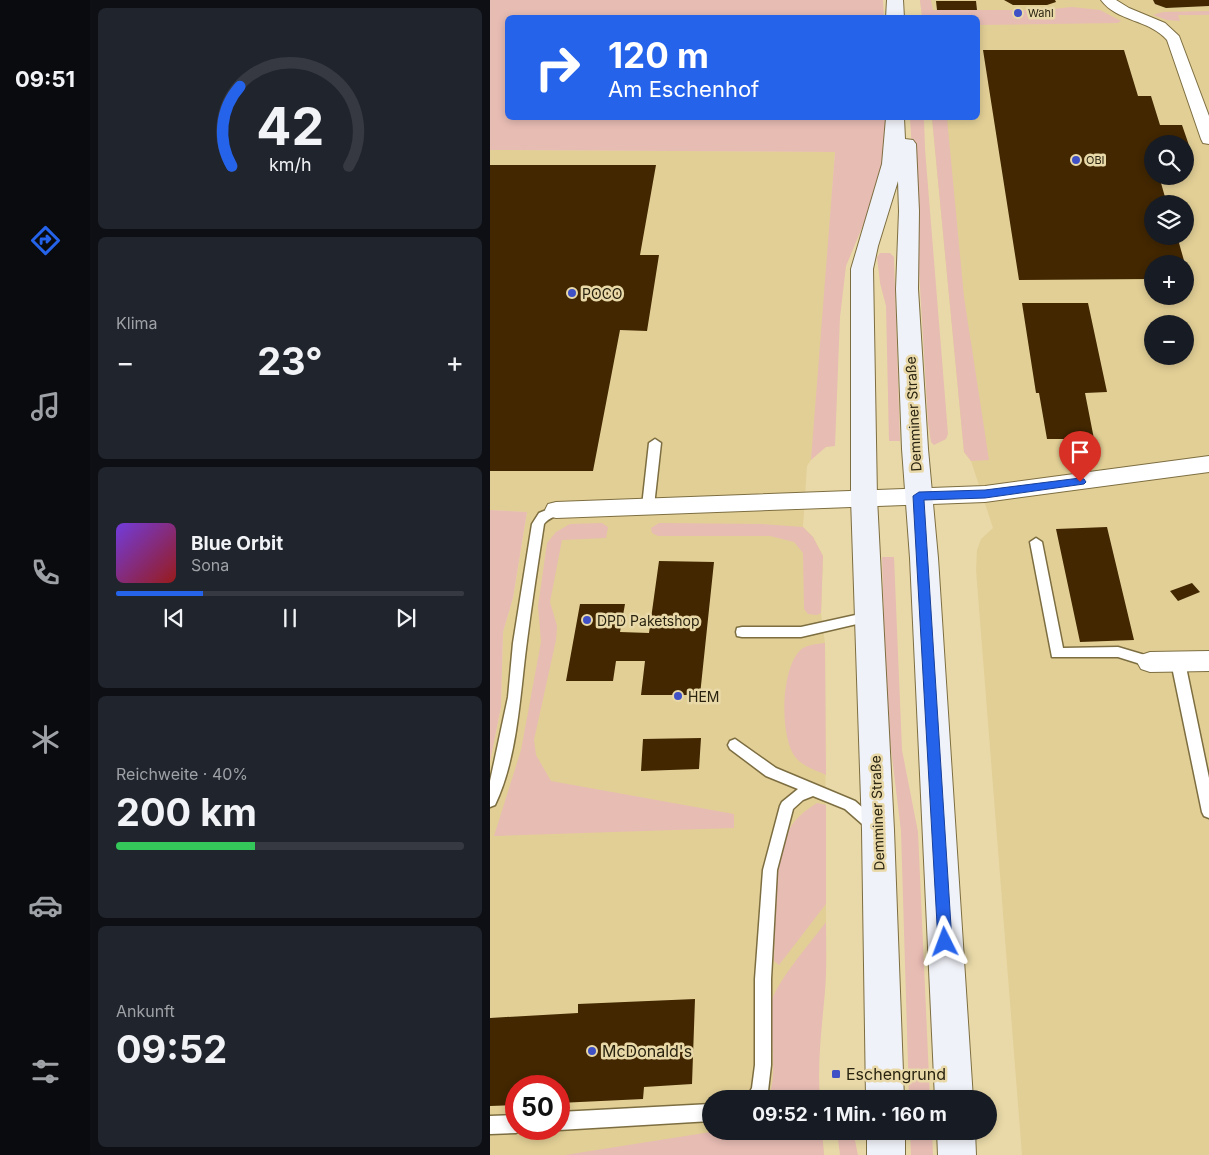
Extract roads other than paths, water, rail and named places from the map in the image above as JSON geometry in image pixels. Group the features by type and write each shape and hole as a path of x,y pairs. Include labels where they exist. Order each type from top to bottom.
{"main road":[{"path":"895,0 896,15"},
{"name":"Demminer Straße","path":"885,1090 878,830 864,498 862,269 865,248 890,171 895,120"},
{"name":"Demminer Straße","path":"904,120 909,211 907,289 953,1090"},
{"path":"886,1140 886,1155"},
{"path":"957,1140 958,1155"}],"street":[{"path":"1108,0 1116,8 1163,27 1171,33 1209,139"},
{"path":"556,510 985,494 1209,464"},
{"path":"1150,662 1209,661"}],"lane":[{"path":"648,506 655,443"},
{"path":"490,801 499,776 515,697 520,643 538,524 543,516 556,510"},
{"path":"1036,542 1057,653 1118,652 1150,662"},
{"path":"742,632 801,632 869,617"},
{"path":"1178,662 1209,812"},
{"path":"735,745 771,772 850,805 878,830"},
{"path":"760,1090 764,1065 763,979 770,870 787,806 798,796 813,789"},
{"path":"570,1120 702,1113"},
{"path":"490,1126 505,1125"}],"place":[{"name":"Wahl","path":"1018,13"},
{"name":"OBI","path":"1076,160"},
{"name":"POCO","path":"572,293"},
{"name":"DPD Paketshop","path":"587,620"},
{"name":"HEM","path":"678,696"},
{"name":"McDonald's","path":"592,1051"},
{"name":"Eschengrund","path":"836,1074"}]}
